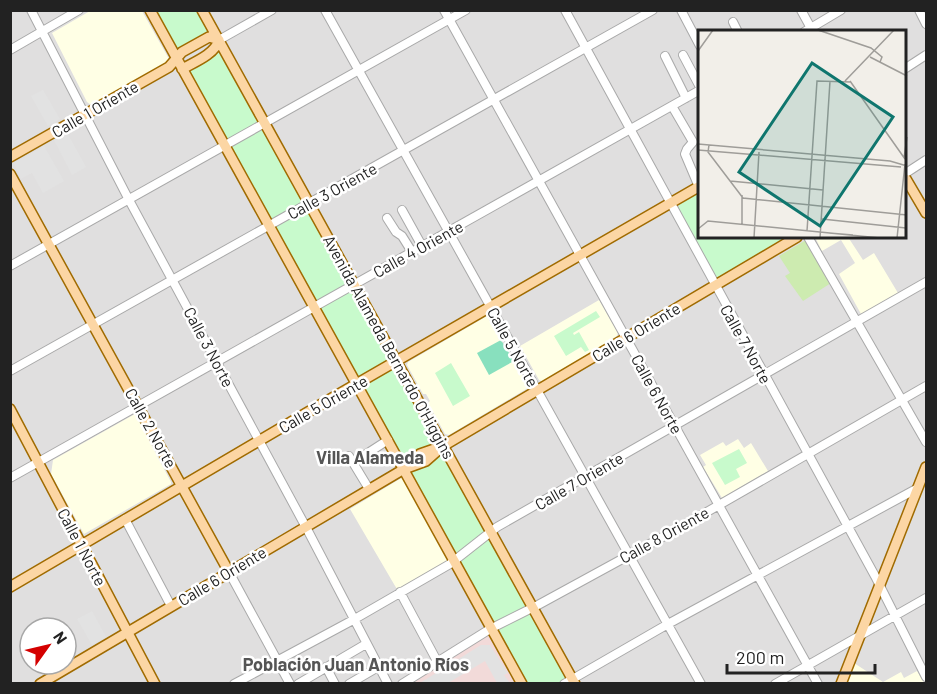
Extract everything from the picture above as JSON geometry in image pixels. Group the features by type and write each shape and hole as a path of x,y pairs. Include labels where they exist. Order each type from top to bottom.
{"main road":[{"path":"150,10 522,684"},
{"name":"Avenida Alameda Bernardo O'Higgins","path":"202,10 533,607 570,682"},
{"name":"Calle 1 Oriente","path":"10,157 169,67 182,51 205,39 212,37 219,40"},
{"path":"182,69 212,51 219,40"},
{"name":"Calle 2 Norte","path":"10,174 229,572"},
{"path":"907,181 927,213"},
{"name":"Calle 5 Oriente","path":"10,587 698,188"},
{"name":"Calle 6 Oriente","path":"46,682 404,469 420,454 443,446 795,238"},
{"name":"Calle 1 Norte","path":"10,409 155,684"},
{"path":"841,684 926,468"}],"street":[{"name":"Calle 3 Norte","path":"31,10 129,200 306,526 388,684"},
{"path":"10,50 79,10"},
{"path":"219,40 272,10"},
{"name":"Calle 5 Norte","path":"325,10 701,684"},
{"name":"Calle 6 Norte","path":"444,10 818,684"},
{"path":"10,266 466,10"},
{"name":"Calle 7 Norte","path":"565,10 927,677"},
{"name":"Calle 3 Oriente","path":"10,371 653,10"},
{"path":"681,10 698,42"},
{"path":"801,10 809,30 841,10"},
{"path":"919,10 927,24"},
{"path":"733,22 737,30"},
{"path":"683,55 698,85"},
{"path":"907,67 927,55"},
{"path":"665,56 686,98"},
{"name":"Calle 4 Oriente","path":"10,478 698,90"},
{"path":"672,106 693,142 686,154 698,184"},
{"path":"907,172 927,160"},
{"path":"402,210 422,246"},
{"path":"387,218 412,252"},
{"path":"809,238 927,442"},
{"name":"Calle 7 Oriente","path":"234,684 353,620 455,561 491,532 927,282"},
{"name":"Calle 8 Oriente","path":"402,684 492,628 629,555 927,386"},
{"path":"369,489 351,459 388,440"},
{"path":"570,682 668,624 918,488"},
{"path":"125,519 171,606"},
{"name":"Calle 2 Norte","path":"229,572 290,684"},
{"path":"400,592 437,661"},
{"path":"775,684 927,598"},
{"path":"298,684 366,644"},
{"path":"326,667 335,684"},
{"path":"349,684 378,667"},
{"path":"248,676 253,684"}],"shaded area":[{"path":"11,11 926,11 926,683 11,683"},
{"path":"90,11 142,11 169,62 91,105 87,102 52,33"},
{"path":"43,90 60,119 48,126 31,96"},
{"path":"66,131 86,167 72,175 53,138"},
{"path":"44,146 64,181 43,193 32,173 21,179 14,163"},
{"path":"816,238 849,238 863,260 874,253 898,293 861,314 839,274 855,263 841,240 822,251"},
{"path":"599,300 618,333 617,336 543,382 539,380 520,346"},
{"path":"487,316 528,388 449,435 445,434 428,403 430,401 426,394 423,394 407,365 408,362"},
{"path":"135,414 171,484 84,534 51,474 53,460"},
{"path":"738,439 744,448 751,443 768,471 722,498 703,467 706,465 700,455 723,442 726,446"},
{"path":"403,477 451,561 398,591 350,509"},
{"path":"92,611 106,637 92,645 78,618"},
{"path":"491,632 516,683 412,684"},
{"path":"481,645 490,645 508,673 504,675 510,683 497,683 485,661 448,683 420,683"},
{"path":"854,663 883,682 901,672 904,678 917,671 924,683 847,683"}],"green space":[{"path":"153,11 199,11 208,32 178,49 173,47"},
{"path":"219,50 438,442 404,462 187,73 188,68"},
{"path":"698,191 698,238 786,238 719,278 712,275 678,209 680,201"},
{"path":"806,240 831,283 803,301 785,276 790,273 779,256"},
{"path":"596,311 600,317 573,333 574,335 579,332 589,350 585,352 581,347 566,356 554,336"},
{"path":"501,340 514,361 489,375 477,353"},
{"path":"451,363 470,396 453,406 435,373"},
{"path":"739,449 747,463 736,469 740,477 725,485 712,463"},
{"path":"443,453 567,678 558,683 526,683 410,473"}],"district":[{"name":"Villa Alameda","path":"370,458"},
{"name":"Población Juan Antonio Ríos","path":"356,665"}]}
